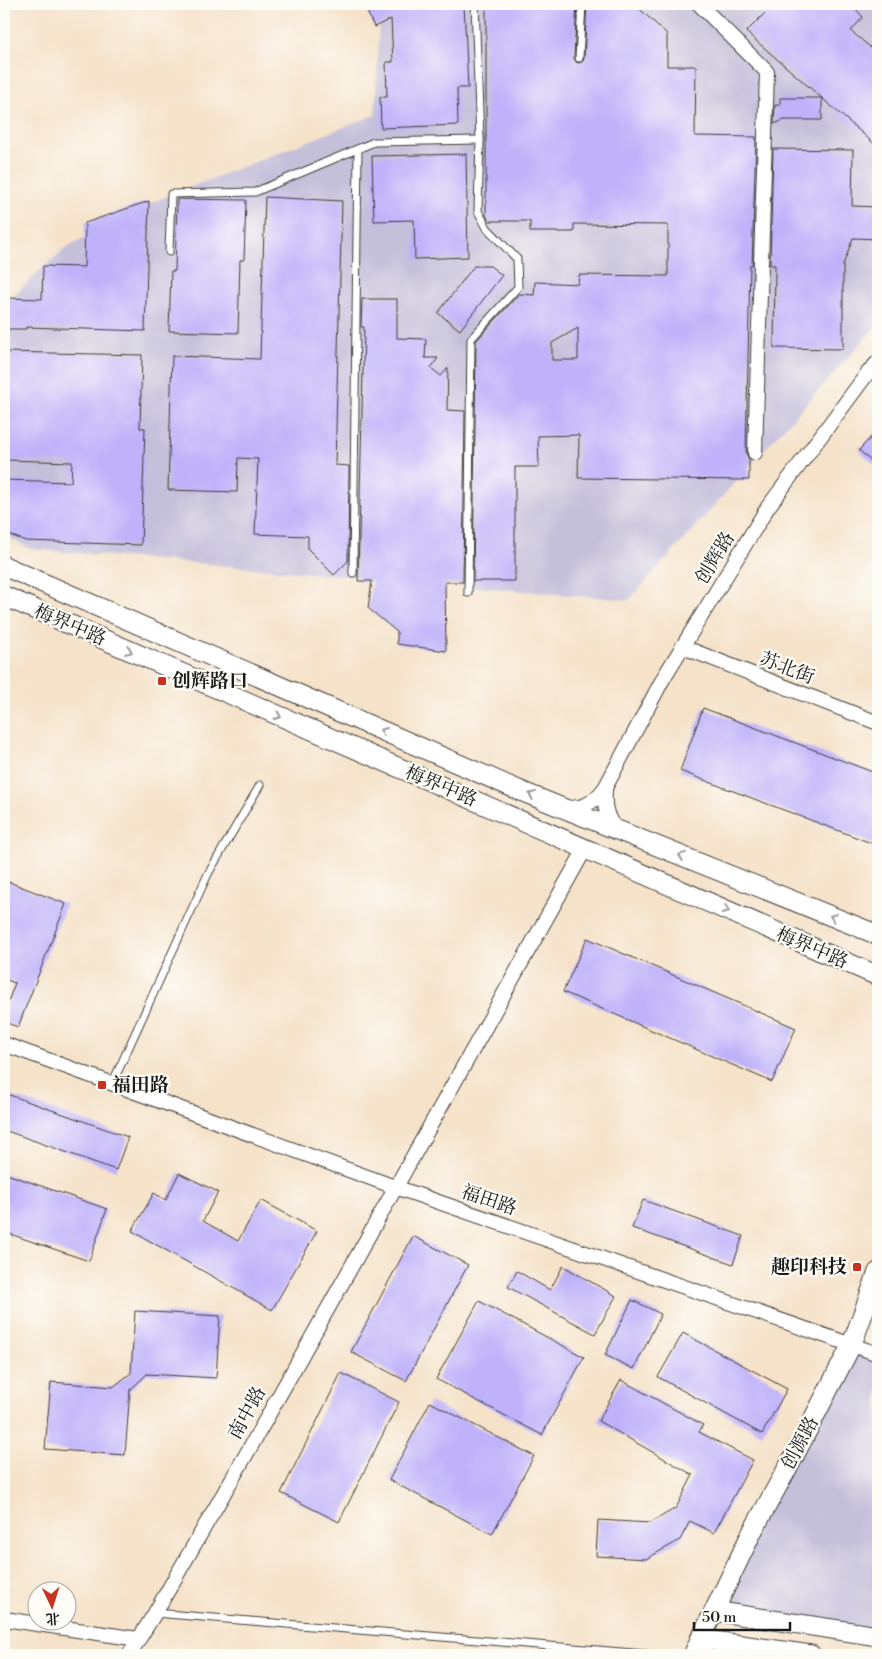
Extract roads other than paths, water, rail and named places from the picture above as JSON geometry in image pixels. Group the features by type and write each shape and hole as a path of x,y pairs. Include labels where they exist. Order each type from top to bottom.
{"main road":[{"name":"梅界中路","path":"4,566 562,808 878,935"},
{"name":"梅界中路","path":"4,596 878,976"},
{"name":"创源路","path":"697,1647 752,1532 792,1460 852,1344 878,1272"},
{"path":"714,1611 878,1636"},
{"path":"697,1647 811,1655 815,1626"}],"street":[{"path":"699,4 767,72 755,453"},
{"name":"创辉路","path":"605,788 664,677 768,508 867,374 878,362"},
{"name":"苏北街","path":"683,647 878,723"},
{"path":"562,808 577,808 588,805 605,788"},
{"path":"605,788 606,816 616,829"},
{"name":"南中路","path":"128,1655 155,1613 585,849"},
{"name":"福田路","path":"4,1044 395,1187 878,1354"},
{"path":"4,1619 138,1639"}],"lane":[{"path":"468,593 471,339 518,287 517,259 487,228 478,211 480,140 475,4"},
{"path":"579,58 582,4"},
{"path":"169,252 171,194 255,192 374,142 480,140"},
{"path":"353,573 358,149"},
{"path":"112,1084 208,874 260,785"},
{"path":"155,1613 657,1655"}],"place":[{"name":"创辉路口","path":"162,681"},
{"name":"福田路","path":"102,1085"},
{"name":"趣印科技","path":"857,1267"}]}
